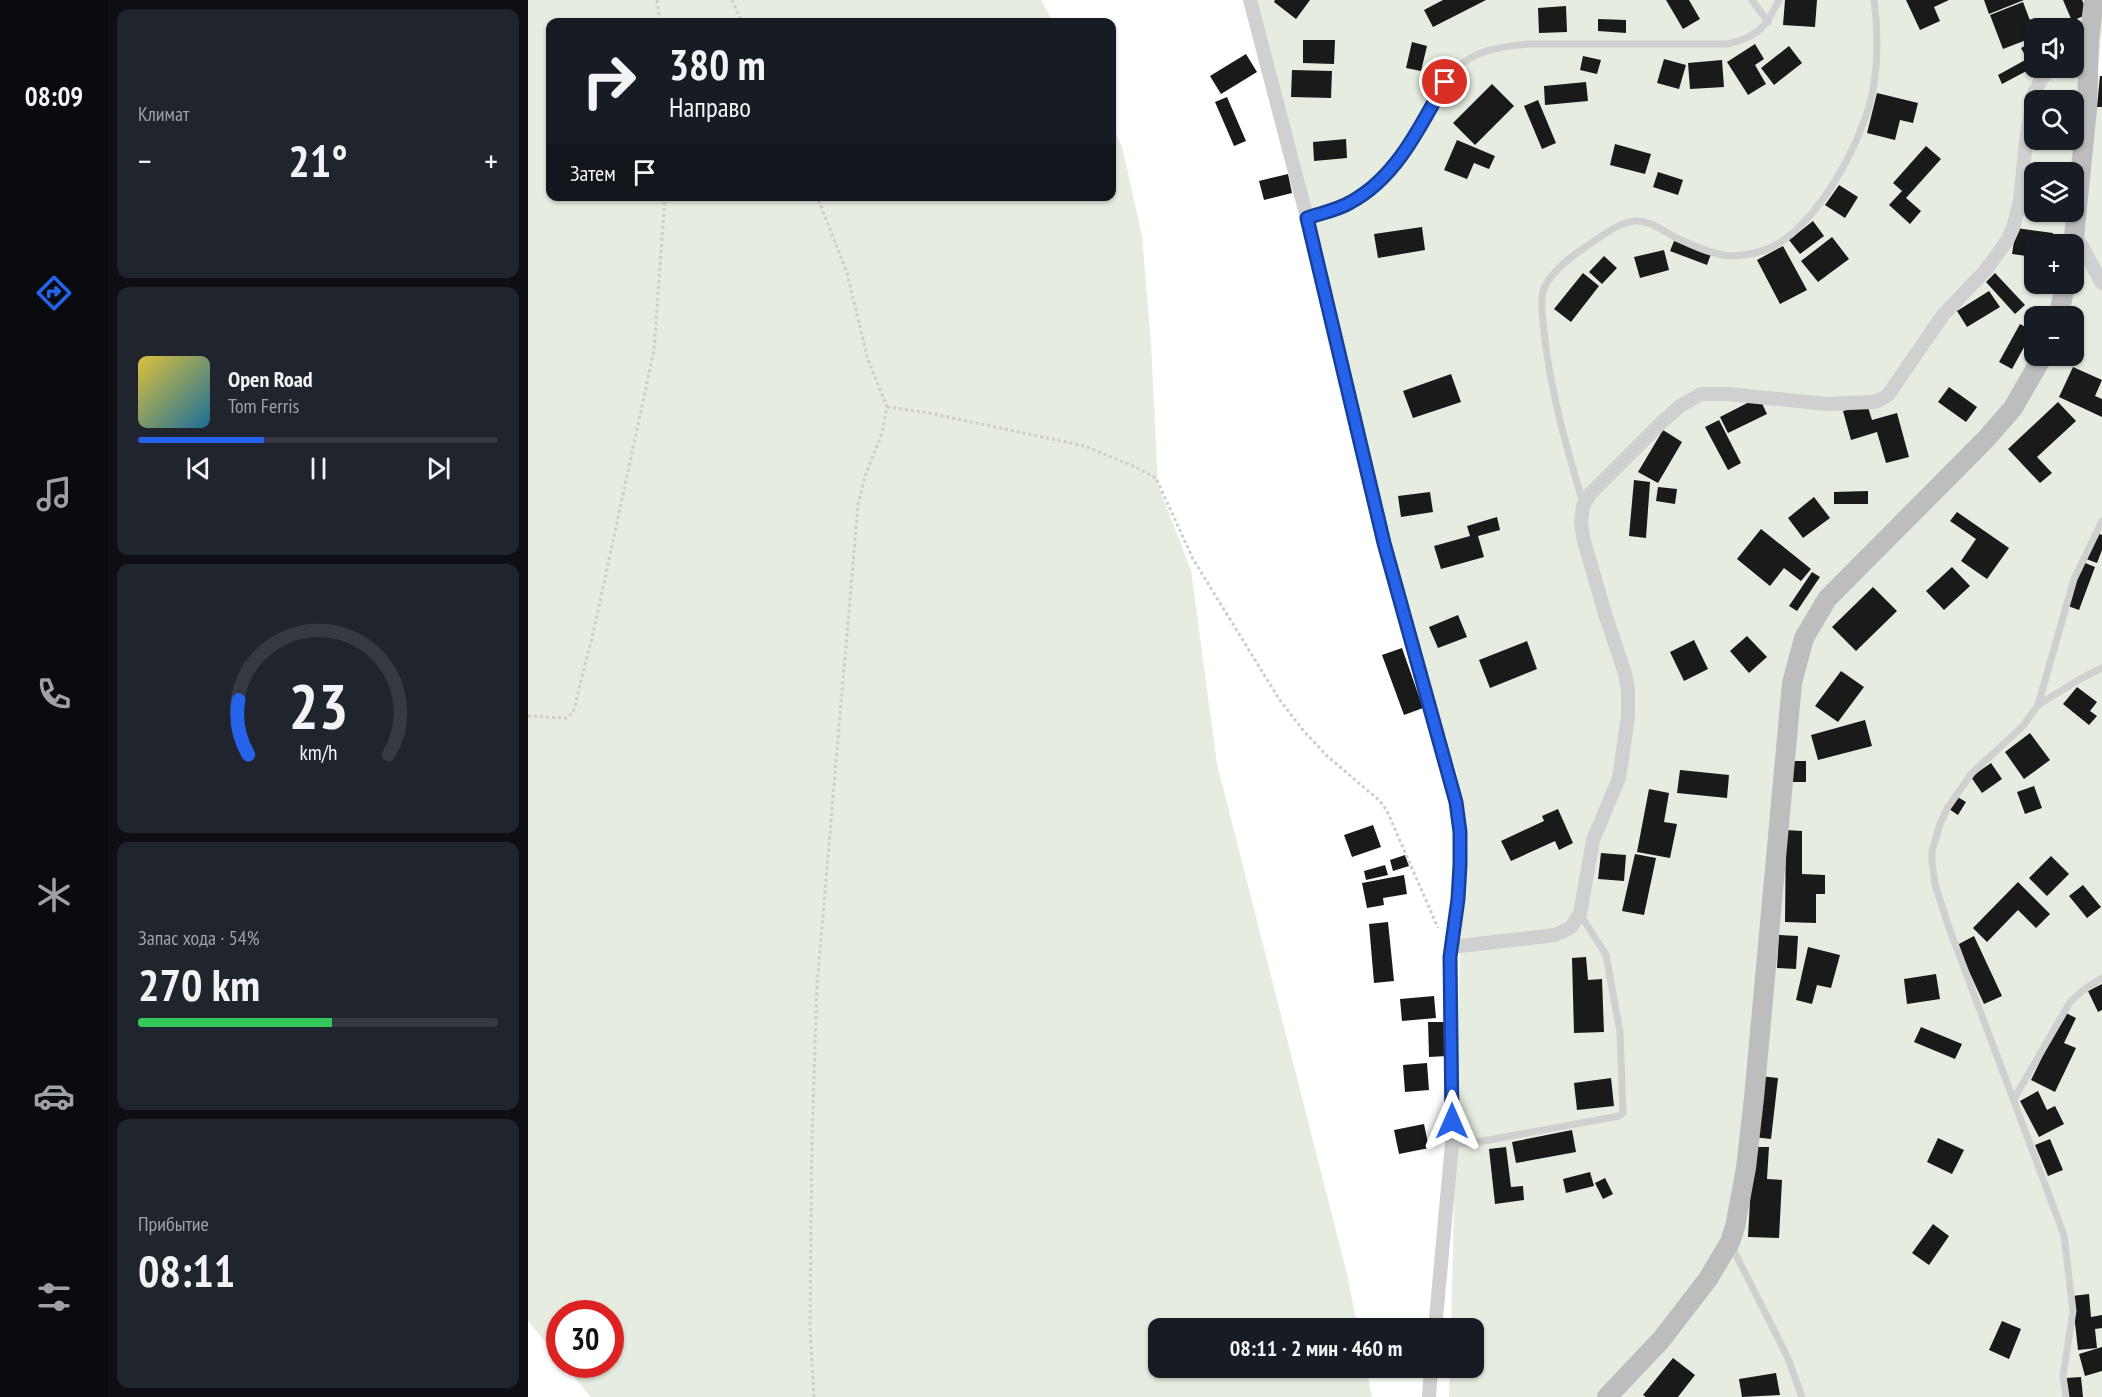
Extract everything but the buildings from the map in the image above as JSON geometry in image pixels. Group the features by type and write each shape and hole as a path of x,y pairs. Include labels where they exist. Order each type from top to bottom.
{"street":[{"path":"2084,35 2094,0"},
{"path":"1254,2 1384,543 1456,802 1460,832 1460,865 1451,952 1452,1144 1436,1318"},
{"path":"1451,952 1555,935 1570,928 1580,914 1593,840 1619,778 1629,701 1625,674 1584,541 1581,522 1583,506 1600,483 1663,421 1680,406 1701,394 1728,394 1827,404 1872,402 1888,395 1943,315 1985,271 2007,241 2020,201 2034,93 2042,78"},
{"path":"2075,234 2087,109 2084,78"},
{"path":"2084,256 2102,283"},
{"path":"1607,1397 1660,1340 1708,1279 1730,1242 1736,1227 1746,1168 1789,706 1792,683 1804,638 1827,599 1986,439 2013,408 2038,366"},
{"path":"1429,1397 1430,1378"}],"lane":[{"path":"1752,0 1768,22"},
{"path":"1307,218 1348,204 1374,185 1403,155 1453,70 1477,54 1497,47 1528,44 1727,44 1753,36 1768,22 1779,0"},
{"path":"1583,506 1560,426 1546,349 1541,299 1546,285 1569,258 1612,229 1635,221 1646,222 1680,240 1730,256 1751,254 1772,247 1783,240 1819,203 1844,166 1856,143 1868,111 1873,89 1877,26 1874,0"},
{"path":"2066,1397 2063,1376 2073,1311 2064,1235 1948,926 1935,884 1932,851 1948,807 1972,773 2023,726 2038,705 2074,579 2102,522"},
{"path":"2038,705 2080,679 2102,669"},
{"path":"1452,1144 1472,1143 1607,1119 1623,1113 1620,1032 1606,955 1580,914"},
{"path":"2014,1099 2070,1002 2102,978"},
{"path":"1730,1242 1787,1356 1802,1397"}],"path":[{"path":"657,0 659,18"},
{"path":"732,0 740,18"},
{"path":"528,716 566,718 573,713 595,625 654,350 665,201"},
{"path":"814,1397 810,1327 812,1139 817,985 858,505 865,476 882,433 887,407 868,360 847,273 819,201"},
{"path":"887,407 929,413 1085,446 1156,477 1193,559 1279,699 1319,747 1380,801 1387,811 1451,952"}],"shaded area":[{"path":"528,0 1041,0 1051,18 546,18 546,201 1116,201 1116,135 1122,146 1142,236 1151,344 1158,485 1191,570 1217,764 1347,1274 1356,1318 1148,1318 1148,1378 1368,1378 1372,1397 591,1397 575,1378 624,1378 624,1300 546,1300 546,1343 528,1321"},
{"path":"1252,0 2102,0 2102,31 2097,76 2102,75 2102,1397 1449,1397 1450,1378 1484,1378 1484,1318 1451,1318 1460,947 1468,839 1457,773 1424,681"}],"route":[{"path":"1445,82 1403,155 1374,185 1348,204 1307,218 1384,543 1456,802 1460,832 1460,865 1450,957 1452,1121"}]}
